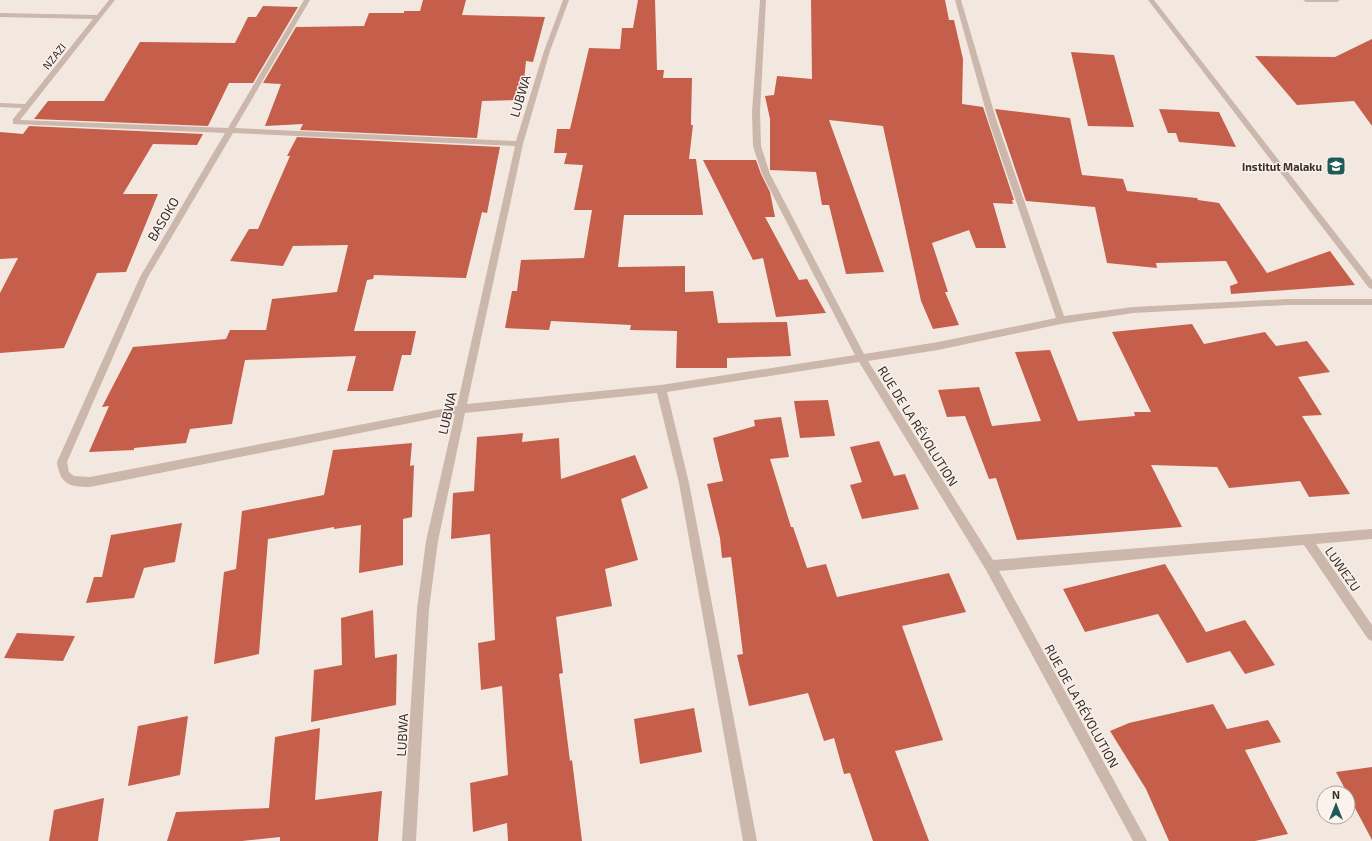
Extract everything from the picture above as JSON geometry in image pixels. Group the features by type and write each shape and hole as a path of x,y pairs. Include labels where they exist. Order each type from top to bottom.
{"street":[{"name":"NZAZI","path":"112,0 15,121 20,123 231,131"},
{"name":"BASOKO","path":"307,0 144,277 62,462 63,474 69,480 90,482 461,409"},
{"name":"LUBWA","path":"409,841 423,608 432,541 519,144 566,0"},
{"name":"RUE DE LA RÉVOLUTION","path":"762,0 756,80 757,146 766,174 861,358 990,566 1140,841"},
{"path":"958,0 993,122 1061,320"},
{"path":"1151,0 1372,286"},
{"path":"1306,0 1337,0"},
{"path":"0,15 99,17"},
{"path":"0,105 28,106"},
{"path":"231,131 519,144"},
{"path":"461,409 661,389 938,346 986,334 1061,320 1133,310 1287,302 1372,302"},
{"path":"661,389 684,483 750,841"},
{"path":"990,566 1372,534"},
{"name":"LUWEZU","path":"1306,540 1372,635"}],"building":[{"path":"423,0 466,0 462,15 545,17 533,62 526,61 522,100 482,101 477,138 300,130 303,124 265,126 281,84 263,83 296,27 364,26 369,13 404,13 404,11 420,11"},
{"path":"638,0 655,0 657,70 664,70 663,78 692,78 691,125 693,125 689,159 696,159 703,215 624,215 618,267 685,266 685,292 713,291 718,323 787,322 791,356 727,358 727,368 676,368 677,331 630,330 631,325 551,321 549,330 505,328 512,291 517,291 521,260 584,258 592,210 574,210 583,165 564,164 567,153 554,153 557,129 570,129 589,48 620,49 622,28 633,28"},
{"path":"811,0 945,0 949,20 954,20 963,59 962,104 983,107 1014,200 1012,200 1013,204 993,203 1006,248 976,248 969,230 932,243 948,292 945,292 959,325 933,329 921,301 883,126 829,120 884,272 846,274 829,205 822,205 816,172 770,170 770,119 765,96 774,95 777,76 812,79"},
{"path":"263,6 298,7 253,83 229,83 208,126 34,119 48,101 104,101 140,42 235,43 248,17 256,17"},
{"path":"1372,39 1372,126 1354,101 1297,105 1255,56 1335,57"},
{"path":"1071,52 1114,55 1134,127 1088,126"},
{"path":"995,109 1070,118 1082,175 1123,179 1127,191 1197,198 1198,200 1219,203 1267,273 1330,251 1355,285 1231,294 1230,286 1238,283 1226,261 1156,263 1157,268 1107,263 1095,207 1026,201"},
{"path":"1159,109 1219,112 1236,147 1179,142 1176,133 1168,133"},
{"path":"29,126 203,134 197,145 153,144 123,194 158,194 126,272 97,273 64,348 0,353 0,293 18,258 0,259 0,132 23,134"},
{"path":"297,137 500,147 487,213 482,212 466,278 374,275 373,279 367,280 354,331 416,331 411,355 402,355 393,391 347,391 356,356 245,360 232,424 190,429 186,443 134,448 134,450 89,452 109,406 102,407 133,347 226,339 230,330 266,330 272,299 337,292 348,245 293,246 283,266 230,261 249,229 258,229 290,156 287,156"},
{"path":"703,160 756,160 770,192 775,217 765,217 799,280 807,279 826,313 776,317 763,258 753,260"},
{"path":"1192,324 1204,344 1265,332 1276,346 1307,341 1330,372 1298,377 1322,415 1302,416 1350,494 1309,497 1300,481 1229,488 1217,467 1151,465 1182,527 1017,540 996,478 989,479 965,416 947,417 938,390 979,387 992,426 1041,421 1015,352 1050,350 1078,421 1135,416 1134,412 1151,412 1112,332"},
{"path":"828,400 835,436 800,438 794,401"},
{"path":"781,417 789,457 770,459 791,527 793,527 807,568 826,564 837,597 949,573 966,612 902,626 943,740 895,751 929,841 873,841 850,773 844,774 834,738 824,741 808,693 749,706 737,655 743,654 731,557 722,558 720,538 707,484 723,481 713,438 755,426 754,420"},
{"path":"523,433 522,442 559,438 561,479 635,455 648,488 621,499 638,560 605,569 612,606 556,617 563,673 559,674 582,841 508,841 507,823 473,832 470,783 508,775 502,686 481,690 478,643 495,640 490,534 451,539 453,493 474,491 477,437"},
{"path":"879,441 894,476 905,474 919,509 862,519 850,485 862,482 850,447"},
{"path":"412,443 410,466 414,465 412,517 403,519 403,565 359,573 361,525 334,529 334,527 268,539 259,654 214,664 224,572 236,569 242,511 324,495 333,450"},
{"path":"182,523 175,562 144,568 134,598 86,603 94,577 102,577 111,535"},
{"path":"1165,564 1206,632 1245,620 1275,665 1245,674 1230,651 1187,663 1158,614 1085,632 1063,589"},
{"path":"373,610 375,658 397,654 396,705 311,722 314,670 342,665 341,618"},
{"path":"17,633 75,636 63,661 4,658"},
{"path":"1213,704 1227,729 1268,720 1281,742 1245,750 1288,834 1255,841 1169,841 1146,789 1110,731 1129,723"},
{"path":"694,708 702,752 640,764 634,719"},
{"path":"188,716 180,775 128,786 138,726"},
{"path":"320,728 315,800 382,791 378,841 280,841 280,837 242,841 167,841 176,812 269,808 275,737"},
{"path":"1372,767 1372,840 1356,810 1356,785 1343,785 1336,772"},
{"path":"104,798 98,841 49,841 54,810"}],"place":[{"name":"Institut Malaku","path":"1336,166"}]}
